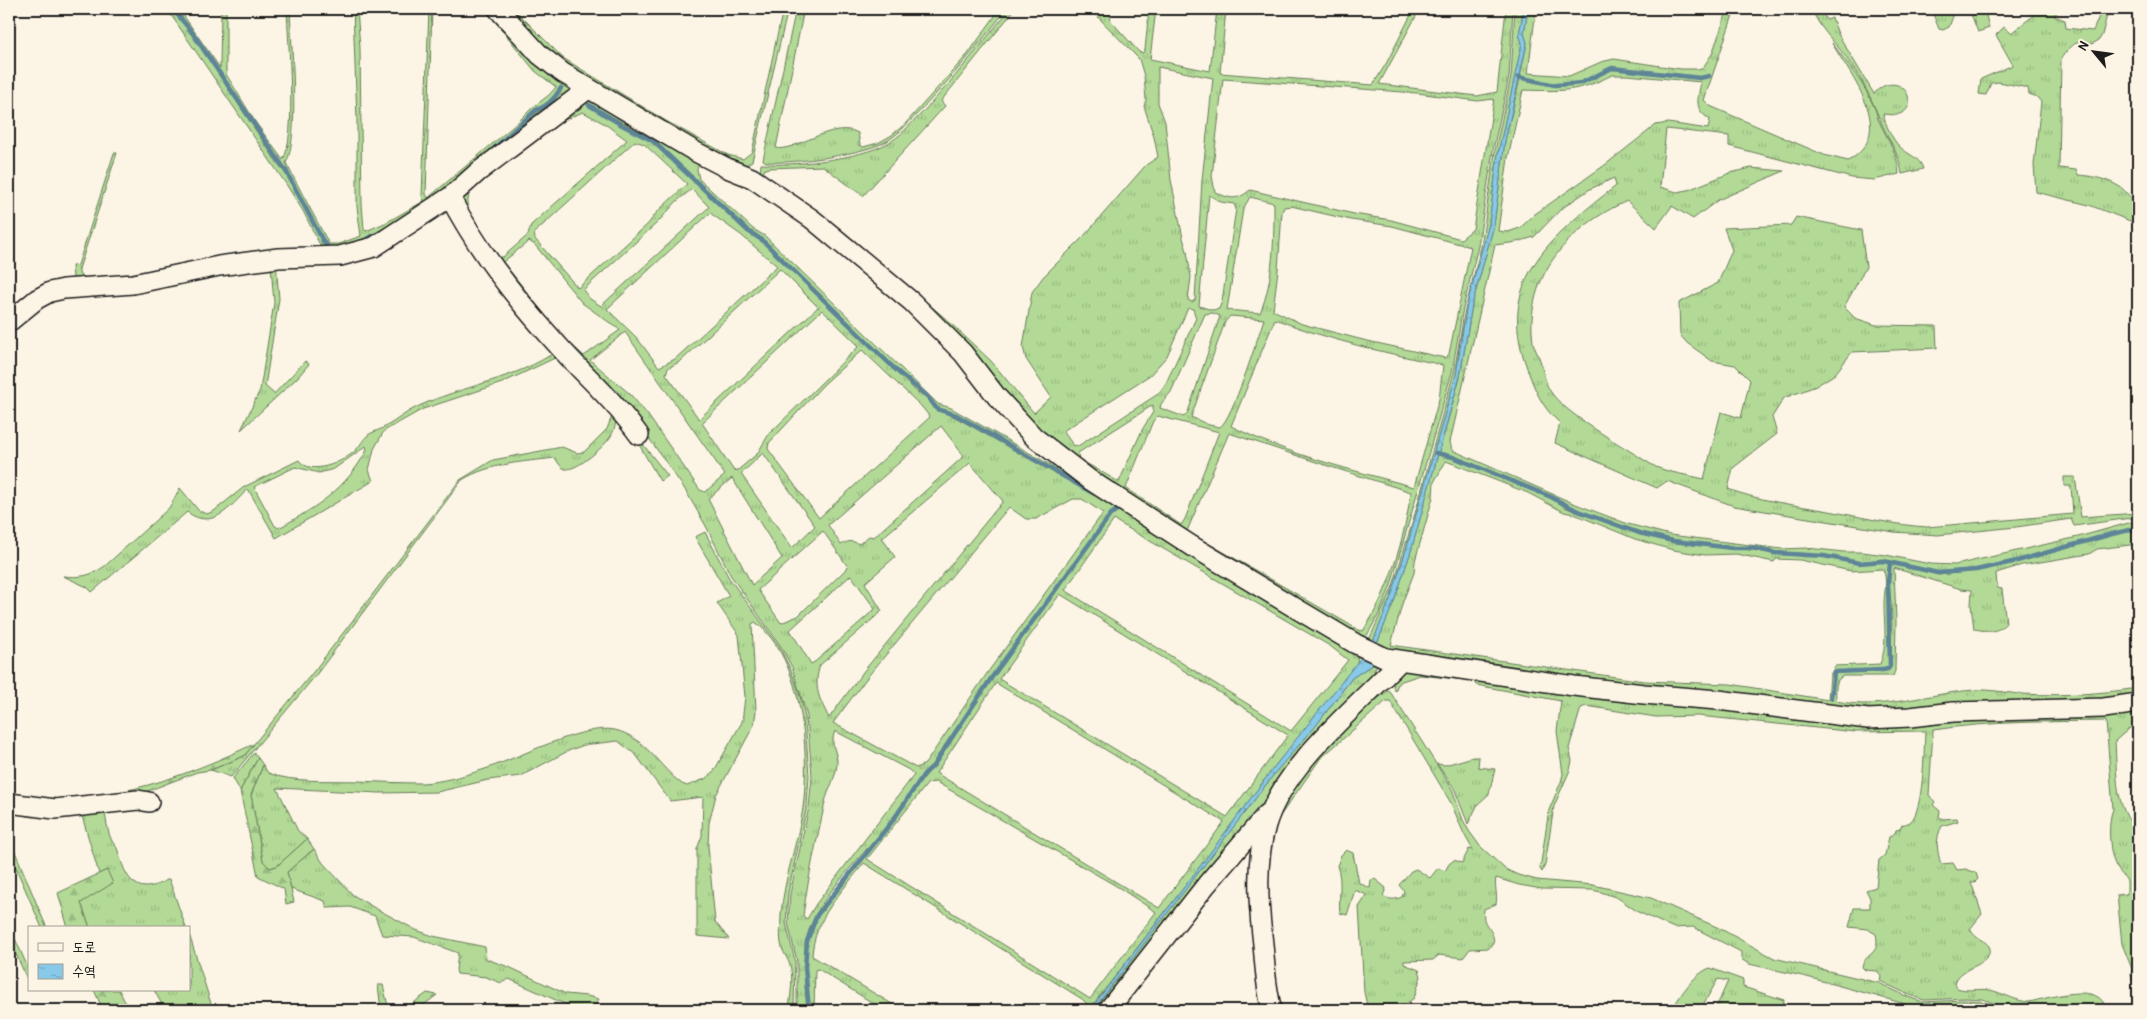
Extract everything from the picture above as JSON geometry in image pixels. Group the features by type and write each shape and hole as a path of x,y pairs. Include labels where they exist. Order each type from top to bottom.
{"street":[{"path":"498,9 540,54 588,89 696,152 752,178 812,218 912,302 963,352 997,397 1034,436 1090,480 1192,546 1375,653 1400,661 1617,691 1718,700 1868,720 1953,712 2104,708 2138,703"},
{"path":"9,322 37,298 64,289 133,284 219,266 278,258 328,258 356,253 374,247 450,197 485,166 588,89"},
{"path":"450,197 467,229 505,282 554,342 609,397 639,435"},
{"path":"1108,1010 1207,884 1273,807 1285,786 1311,752 1400,661"},
{"path":"9,803 55,808 138,800 149,802"},
{"path":"1272,1010 1265,971 1259,897 1261,846 1273,807"}],"green space":[{"path":"167,9 172,9 190,31 294,186 327,250 332,252 354,247 409,218 433,202 536,113 548,105 561,88 553,98 536,109 432,201 408,216 353,244 333,250 328,248 323,240 287,170 192,30 175,9 179,9 220,68 221,9 226,9 226,74 256,123 283,160 290,130 291,110 287,9 290,9 294,112 293,133 286,163 329,244 338,244 361,236 357,207 357,120 353,9 357,9 360,48 362,204 364,229 366,231 387,222 424,201 422,196 429,9 432,9 426,194 428,198 517,123 556,87 535,71 485,9 491,9 523,44 568,83 574,91 519,133 445,196 373,242 359,248 337,254 249,259 135,280 78,284 73,278 72,266 78,265 114,153 117,153 79,269 82,278 115,278 251,255 290,251 323,251 303,211 286,184"},
{"path":"507,9 514,9 563,58 666,121 728,155 743,159 752,152 783,9 788,9 752,161 745,166 733,163 562,64"},
{"path":"796,9 804,9 776,148 793,146 837,130 848,130 858,133 860,145 863,147 878,143 892,135 905,124 968,54 1000,9 1007,9 943,86 898,134 889,140 864,150 847,154 794,161 766,162 763,160"},
{"path":"1010,9 1015,9 941,101 945,106 863,196 823,166 769,168 764,170 764,174 837,226 945,318 991,361 1034,413 1051,397 1026,359 1023,347 1032,292 1043,277 1084,236 1146,165 1158,157 1144,106 1146,100 1144,76 1139,59 1090,9 1112,9 1111,21 1139,52 1143,53 1145,50 1149,9 1156,9 1150,59 1210,71 1217,9 1226,9 1220,73 1373,85 1414,9 1420,9 1379,84 1477,96 1497,92 1506,9 1513,9 1509,77 1493,150 1478,246 1462,313 1452,372 1390,588 1380,612 1365,639 1097,479 1024,417 760,174 761,164 791,164 844,157 876,149 892,140 904,131 931,103","holes":["1158,67 1213,78 1202,180 1195,300 1192,302 1188,300 1191,277 1171,180 1165,122 1158,103","1223,79 1417,93 1478,101 1494,99 1473,229 1461,239 1391,220 1354,214 1250,190 1241,196 1233,198 1215,192 1212,176","1209,195 1221,202 1234,204 1236,209 1222,301 1219,309 1212,310 1199,306","1250,197 1274,203 1271,273 1260,313 1227,310 1243,209","1291,206 1351,220 1392,226 1471,247 1449,354 1445,358 1302,324 1273,310 1282,212 1284,207","1188,308 1193,309 1196,318 1166,383 1158,394 1078,446 1073,445 1063,431 1150,375 1167,356","1213,313 1220,316 1188,412 1184,417 1160,408 1171,392 1205,314","1230,316 1264,319 1244,377 1225,421 1220,427 1209,425 1191,417 1225,322","1275,319 1336,340 1443,365 1439,399 1414,487 1321,461 1275,445 1231,426","1153,405 1153,412 1142,430 1119,482 1079,459 1078,453","1158,416 1219,432 1181,525 1126,488 1153,421","1229,433 1411,492 1405,527 1395,564 1381,599 1363,631 1187,531"]},
{"path":"1515,9 1524,9 1519,34 1522,43 1498,154 1489,224 1460,340 1456,375 1406,550 1391,597 1374,639 1378,641 1395,599 1411,551 1438,454 1453,458 1550,498 1569,509 1639,534 1674,543 1775,554 1824,557 1859,564 1873,562 1889,563 1887,583 1889,665 1887,668 1882,669 1833,671 1830,700 1832,700 1835,673 1883,671 1888,670 1891,666 1892,614 1889,583 1891,563 1938,575 1976,571 2017,562 2112,535 2138,530 2138,544 2097,549 2089,554 2022,565 1996,573 1997,588 2002,589 2006,623 1999,629 1991,631 1974,629 1971,605 1972,590 1961,589 1894,568 1896,621 1895,671 1893,676 1843,676 1837,683 1836,701 1854,704 1888,703 1975,690 2065,695 2138,688 2138,695 2118,698 1870,711 1624,685 1395,651 1368,642 1392,589 1454,372 1464,314 1481,247 1495,151 1511,77","holes":["1446,461 1528,493 1564,512 1574,514 1635,539 1673,550 1705,555 1736,554 1774,562 1776,559 1800,560 1851,571 1883,569 1886,582 1884,604 1885,642 1880,664 1835,666 1830,675 1828,700 1730,684 1644,681 1391,645 1403,601 1414,573 1415,561 1433,497 1434,482"]},
{"path":"1528,9 1536,9 1528,73 1569,76 1601,62 1614,59 1681,69 1702,69 1712,54 1728,9 1742,9 1734,12 1704,100 1710,106 1824,155 1848,161 1863,149 1870,135 1870,120 1866,104 1858,87 1832,43 1866,91 1892,147 1897,160 1899,174 1874,180 1852,178 1729,146 1729,136 1666,129 1660,187 1677,192 1688,190 1730,173 1751,168 1784,171 1718,200 1693,219 1672,206 1656,228 1627,201 1587,224 1555,256 1544,275 1536,296 1532,318 1533,342 1550,391 1579,418 1656,467 1704,479 1721,412 1741,418 1750,380 1735,365 1712,361 1687,343 1680,335 1679,303 1718,283 1732,250 1724,228 1791,225 1796,217 1861,230 1866,267 1844,307 1855,318 1876,325 1936,326 1937,348 1852,352 1835,374 1816,386 1784,398 1772,417 1777,434 1733,468 1728,489 1752,497 1778,502 1890,523 1927,527 2073,514 2071,486 2064,486 2064,477 2075,477 2081,517 2138,513 2138,517 2074,526 2071,519 1938,535 1894,532 1734,506 1667,481 1657,488 1555,443 1560,423 1543,404 1526,365 1518,335 1518,307 1525,283 1536,261 1572,222 1616,186 1614,178 1590,189 1561,209 1534,237 1495,245 1450,442 1452,450 1573,503 1628,524 1670,535 1782,549 1807,548 1862,552 1930,564 1955,565 2078,537 2138,520 2138,527 2017,560 1976,569 1938,572 1883,559 1859,562 1824,555 1776,552 1753,547 1732,547 1675,541 1640,532 1578,510 1552,496 1454,456 1439,452 1460,377 1472,305 1494,225 1505,141 1520,79 1555,86 1581,84 1612,69 1700,79 1709,76 1700,78 1611,68 1571,84 1555,84 1520,77 1527,43 1524,33","holes":["1612,75 1701,82 1698,103 1701,112 1710,119 1708,129 1668,123 1656,125 1605,165 1535,214 1520,228 1508,232 1498,231 1508,158 1523,90 1569,90 1589,85"]},
{"path":"1812,9 1819,9 1827,20 1832,18 1838,34 1874,94 1879,89 1890,84 1905,90 1909,103 1906,111 1899,114 1883,114 1894,140 1903,150 1917,159 1923,169 1902,174 1896,153 1865,87 1856,71 1822,28"},
{"path":"1931,9 1951,9 1952,19 1949,27 1943,30 1939,29"},
{"path":"1969,9 1988,9 1985,11 1989,28 1978,32"},
{"path":"2027,9 2060,9 2054,16 2065,20 2066,28 2093,31 2102,9 2119,9 2119,14 2107,15 2099,40 2092,44 2081,41 2074,44 2061,59 2059,168 2076,170 2078,175 2094,177 2115,184 2138,202 2138,224 2089,205 2036,192 2034,165 2041,102 2037,97 2029,94 2028,88 1999,82 1991,83 1986,95 1979,94 1981,79 2013,65 1996,35 2004,27 2011,33 2033,16"},
{"path":"581,100 590,100 646,128 688,154 747,182 808,221 911,307 961,358 998,406 1028,439 1067,471 1273,601 1369,655 1377,664 1370,682 1307,748 1269,803 1101,1010 1093,1010 1278,769 1315,727 1352,678 1373,664 1363,655 1361,656 1120,507 957,415 938,408 927,395 918,389 654,140 589,104 605,117 652,142 747,232 761,241 916,391 926,397 937,410 955,417 1118,509 1110,514 991,677 932,765 891,820 823,902 809,930 805,950 804,970 807,1010 797,1010 797,961 788,923 790,894 809,807 812,776 807,716 792,667 780,645 731,576 706,526 684,488 634,417 558,341 470,228 464,212 464,195 482,171 516,144","holes":["583,112 605,124 627,140 531,225 528,235 503,257 498,257 475,227 471,218 468,210 470,191 494,167 537,135","635,141 644,144 687,184 658,211 648,224 578,288 535,239 534,233","699,162 751,187 792,213 855,263 944,345 999,411 1062,469 1061,471 951,408 938,404 765,236 753,229 699,179 697,169","692,189 709,207 601,306 590,299 583,290","710,213 741,235 777,266 675,359 659,367 636,337 607,309","529,241 535,245 582,303 620,330 584,356 561,335 503,262","780,269 818,307 699,419 666,374 668,368 681,361","822,310 859,346 769,434 757,454 738,470 734,471 702,423","625,332 725,475 705,492 700,490 647,414 630,394 590,360","862,350 921,406 930,417 819,518 768,449 769,443 824,384","941,426 964,456 874,537 869,536 859,544 848,542 841,545 828,525","763,453 815,526 792,548 741,474","970,463 1003,501 863,672 829,718 818,692 817,680 820,665 882,611 865,583 895,557 882,538","732,478 782,558 752,585 708,499","1073,499 1082,499 1103,513 988,672 925,764 916,768 833,723 869,675 1009,507 1026,519 1036,519","823,531 848,567 798,616 781,623 758,590","851,575 875,609 811,664 790,630","835,731 909,770 914,775 816,904 807,919 803,916 810,873 825,802 836,770 837,760 833,736"]},
{"path":"276,262 279,299 265,386 274,394 305,361 309,364 297,378 241,430 260,390 274,303 271,266 73,296"},
{"path":"55,299 42,305 10,331 9,336 9,325 34,303"},
{"path":"558,350 605,397 616,419 614,431 608,440 590,457 570,469 563,468 555,458 495,467 473,474 462,480 316,675 231,777 211,770 244,756 314,671 460,480 493,460 562,447 577,453 584,452 607,429 612,416 611,411 557,357 502,383 423,409 384,431 374,449 369,470 373,481 276,538 248,489 228,509 213,518 196,517 187,512 92,592 87,587 63,576 85,576 105,566 169,508 180,488 199,511 207,514 214,511 244,487 299,460 304,465 311,467 327,466 336,463 351,455 368,435 417,407 435,399 507,375 542,360","holes":["366,446 367,450 359,464 329,496 279,528 275,526 254,487 295,467 319,473 334,469"]},
{"path":"634,436 637,437 668,476 660,481"},
{"path":"1120,510 1272,605 1348,649 1358,657 1356,667 1278,762 1089,1010 1082,1010 1087,1004 1082,999 864,863 838,895 824,918 814,942 812,956 902,1010 884,1010 818,969 815,970 814,1010 810,1010 806,974 807,947 815,922 824,906 934,767 993,678 1112,515","holes":["1114,520 1330,646 1348,660 1291,731 1065,590","1060,594 1288,735 1227,817 999,679","996,683 1224,822 1159,908 936,773","936,782 1118,887 1156,912 1090,999 867,859 928,783"]},
{"path":"705,532 729,578 779,646 799,692 805,717 809,776 807,806 788,893 786,923 795,961 794,1010 789,1010 792,982 791,970 782,948 781,914 802,814 805,791 804,738 794,684 784,660 771,639 755,622 752,624 756,711 754,725 716,795 709,823 708,846 715,922 729,939 697,936 697,849 702,836 703,797 670,801 636,755 618,741 584,745 568,751 521,776 488,780 437,792 380,793 277,788 298,831 307,839 277,866 270,868 263,861 251,795 263,765 268,773 300,780 422,783 475,772 568,737 602,729 615,730 635,739 682,784 687,786 705,779 714,771 742,722 745,697 739,635 717,603 729,596 695,537"},
{"path":"1413,670 1921,721 2138,708 2138,721 2115,741 2118,789 2121,801 2130,822 2138,831 2138,998 2131,974 2132,969 2122,944 2117,895 2127,894 2127,881 2118,870 2112,856 2110,822 2113,809 2106,721 1998,723 1933,730 1929,795 1935,802 1933,805 1940,811 1939,817 1943,819 1957,818 1958,821 1942,826 1938,835 1937,845 1941,864 1953,863 1957,870 1966,869 1976,873 1978,879 1975,882 1971,882 1982,914 1970,929 1990,948 1985,960 1963,972 1958,977 1955,983 1957,988 1965,990 1990,990 2029,1002 2073,993 2085,993 2095,996 2102,1001 2106,1010 2013,1010 1982,999 1924,1000 1880,981 1881,975 1877,971 1865,970 1862,967 1866,959 1875,950 1876,934 1867,929 1849,927 1854,908 1870,908 1870,898 1866,890 1876,887 1879,860 1885,855 1889,837 1896,830 1900,829 1902,825 1910,822 1915,816 1921,793 1925,731 1856,732 1698,716 1656,717 1586,706 1581,708 1569,748 1572,761 1554,806 1545,865 1542,872 1540,869 1549,810 1563,774 1557,731 1561,701 1476,685 1474,681 1420,675 1399,682 1395,691 1393,687 1397,677 1406,671"},
{"path":"1389,690 1452,789 1469,831 1480,846 1505,869 1537,880 1593,885 1651,898 1719,928 1774,958 1879,983 1923,1002 1981,1001 2008,1010 1983,1010 1975,1007 1927,1010 1807,977 1749,964 1741,959 1741,952 1693,927 1674,928 1638,912 1618,898 1601,892 1592,890 1542,889 1496,878 1496,904 1484,909 1483,915 1494,941 1489,948 1470,949 1463,958 1439,955 1433,960 1404,961 1404,964 1419,970 1421,976 1414,998 1404,1005 1389,1010 1368,1010 1364,992 1359,907 1367,895 1355,890 1347,915 1340,913 1340,877 1337,866 1341,855 1346,850 1353,853 1359,883 1370,888 1371,880 1375,879 1386,888 1383,896 1394,899 1402,897 1404,891 1399,885 1411,871 1416,869 1430,878 1438,868 1445,871 1454,860 1462,863 1469,849 1473,850 1451,803 1390,701 1386,701 1320,759 1271,829 1301,772 1353,717"},
{"path":"254,744 244,756 211,770 197,772 145,792 53,803 58,798 109,794 159,782 207,765"},
{"path":"254,753 258,758 240,791 233,778"},
{"path":"1479,757 1478,767 1495,769 1489,794 1478,804 1468,824 1454,788 1437,764 1445,765"},
{"path":"258,758 263,765 251,795 263,861 270,868 277,866 307,839 314,849 287,872 294,902 286,904 284,889 258,876 240,791"},
{"path":"9,806 104,807 110,837 117,848 129,878 132,882 144,887 169,879 185,926 89,926 81,903 107,870 99,874 82,816 9,814"},
{"path":"9,837 46,926 41,926 9,852"},
{"path":"314,849 323,863 353,895 373,907 416,930 433,936 485,947 486,959 509,967 566,994 599,999 596,1004 604,1010 578,1010 509,979 501,983 486,977 457,974 458,953 414,937 382,935 375,916 350,907 327,908 325,901 291,889 287,872"},
{"path":"107,870 113,883 81,903 89,926 67,926 58,893"},
{"path":"9,925 28,968 28,981 9,939"},
{"path":"190,937 213,1010 165,1010 155,992 190,992"},
{"path":"1710,968 1743,980 1743,987 1784,1000 1782,1010 1715,1010 1728,981 1718,979 1700,1010 1672,1010 1693,980"},
{"path":"378,985 383,985 389,1010 381,1010"},
{"path":"95,992 120,992 129,1010 103,1010"},
{"path":"427,993 437,995 417,1010 404,1010"}],"water":[{"path":"1524,9 1528,9 1524,33 1527,43 1505,141 1494,225 1472,305 1460,376 1411,551 1395,599 1376,642 1374,639 1391,597 1406,550 1456,375 1467,304 1489,224 1498,154 1522,43 1519,34"},
{"path":"1363,655 1373,664 1352,678 1315,727 1278,769 1093,1010 1090,1010 1278,762"}],"waterway":[{"path":"173,9 191,31 286,171 323,241 330,250"},
{"path":"1518,77 1555,85 1571,84 1581,83 1612,68 1700,78 1709,76"},
{"path":"491,151 536,110 551,102 561,88"},
{"path":"589,105 653,141 748,231 762,240 898,372 927,396 937,409 956,415 1093,493"},
{"path":"361,242 381,232"},
{"path":"1436,453 1453,457 1551,497 1578,511 1639,533 1674,541 1732,548 1753,548 1775,553 1824,556 1859,563 1883,561 1938,573 1976,570 2017,561 2138,528"},
{"path":"809,1010 805,967 807,941 817,915 894,819 924,774 933,766 992,677 1111,514 1120,508"},
{"path":"1831,698 1834,672 1883,670 1888,669 1890,666 1888,583 1890,562"}]}
